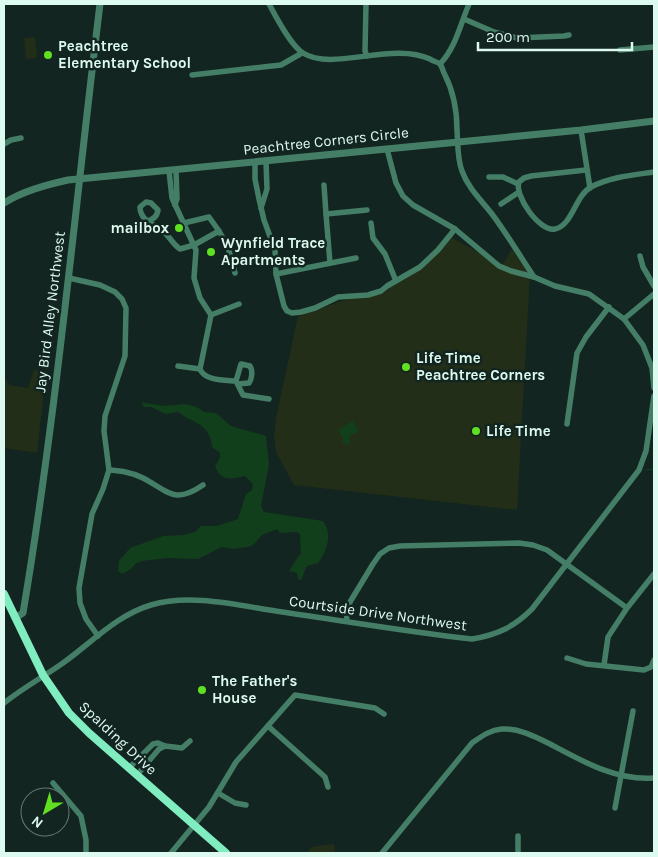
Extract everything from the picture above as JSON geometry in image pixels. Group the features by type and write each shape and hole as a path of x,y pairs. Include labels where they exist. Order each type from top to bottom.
{"main road":[{"name":"Spalding Drive","path":"4,594 43,675 69,713 128,768 226,853"}],"street":[{"name":"Jay Bird Alley Northwest","path":"15,618 23,613 36,534 69,278 100,4"},
{"path":"269,4 288,37 302,53 326,60 405,53 422,56 440,64 452,95 457,128 458,158 466,181 475,196 496,220 534,277"},
{"path":"366,4 365,51 367,56"},
{"path":"440,64 455,44 469,4"},
{"path":"464,19 494,32 516,38 568,35"},
{"path":"620,50 654,47"},
{"path":"192,75 281,65 302,53"},
{"name":"Peachtree Corners Circle","path":"4,203 16,196 50,184 79,180 581,130 654,121"},
{"path":"581,130 590,188"},
{"path":"4,144 21,138"},
{"path":"387,149 396,183 403,196 413,205 455,230 499,266 511,272 534,277 555,286 589,294 624,318 643,345 652,368 654,388"},
{"path":"261,208 267,189 266,161"},
{"path":"255,162 256,184 261,208 275,250 276,274 287,311 301,312 315,308 338,297 368,295 381,291 420,267 455,230"},
{"path":"172,170 177,199 175,206 196,250 194,278 200,298 210,315 200,369 202,374 207,377 237,382 243,395 269,399"},
{"path":"518,184 524,178 531,176 586,170"},
{"path":"518,184 519,192 538,223 545,228 555,229 562,227 576,203 590,188 625,175 654,172"},
{"path":"489,178 503,177 518,184"},
{"path":"324,185 330,263"},
{"path":"501,204 519,192"},
{"path":"326,214 367,210"},
{"path":"184,223 210,217 228,247 235,273"},
{"path":"148,221 166,234 180,249 194,245 219,231"},
{"path":"371,223 373,238 383,251 396,281"},
{"path":"640,256 654,286"},
{"path":"276,274 356,258"},
{"path":"69,278 100,285 115,292 122,298 126,308 125,356 105,416 104,431 109,470 92,514 79,588 80,603 86,619 98,636"},
{"path":"624,318 654,294"},
{"path":"210,315 239,304"},
{"path":"567,424 577,353 586,337 609,307"},
{"path":"178,366 200,369"},
{"name":"Courtside Drive Northwest","path":"4,703 62,664 113,624 139,610 161,602 188,599 472,639 490,636 506,630 520,621 532,609 639,470 646,455 653,418 654,396"},
{"path":"109,470 134,474 163,491 174,495 193,492 203,485"},
{"path":"346,621 350,602 380,554 389,548 400,546 533,544 547,550 626,608"},
{"path":"604,665 608,637 626,608 654,574"},
{"path":"568,658 586,664 644,670 651,667 654,660"},
{"path":"171,853 209,808 236,762 295,695 375,708 384,714"},
{"path":"615,808 633,711"},
{"path":"268,726 325,777 328,787"},
{"path":"382,853 472,743 488,732 503,729 514,730 545,742 598,768 627,777 654,778"},
{"path":"128,768 152,744 158,743 165,746 182,748 190,741"},
{"path":"137,775 159,749 165,746"},
{"path":"53,783 81,816 86,840 86,853"},
{"path":"218,793 235,803 246,805"},
{"path":"518,836 518,853"}],"shaded area":[{"path":"35,37 37,58 26,59 24,38"},
{"name":"Life Time Peachtree Corners","path":"447,235 488,258 503,264 512,249 530,274 517,510 294,485 276,452 274,436 276,418 298,316 378,291 415,270"},
{"path":"34,370 48,371 43,380 45,382 37,453 4,448 4,376 9,385 28,388"},
{"path":"141,402 163,406 186,404 197,407 204,412 216,413 231,426 266,436 269,465 261,506 264,512 323,521 328,531 328,542 324,553 318,563 307,566 302,579 298,580 297,573 289,571 301,554 300,534 296,532 280,533 277,529 262,535 253,545 247,547 232,549 222,547 198,559 169,558 141,561 122,574 118,571 119,561 130,548 163,536 183,535 195,532 201,526 217,526 238,519 246,494 252,490 253,484 245,476 227,478 220,475 215,466 220,458 220,453 212,447 208,433 200,425 178,412 166,414 151,407 144,407"},
{"path":"353,421 359,432 350,435 350,444 342,443 343,439 338,430"},
{"path":"334,844 335,853 306,853 312,847"}],"waterway":[{"path":"645,470 654,469"}],"place":[{"name":"Peachtree Elementary School","path":"48,55"},
{"name":"mailbox","path":"179,228"},
{"name":"Wynfield Trace Apartments","path":"211,252"},
{"name":"Life Time Peachtree Corners","path":"406,367"},
{"name":"Life Time","path":"476,431"},
{"name":"The Father's House","path":"202,690"}]}
